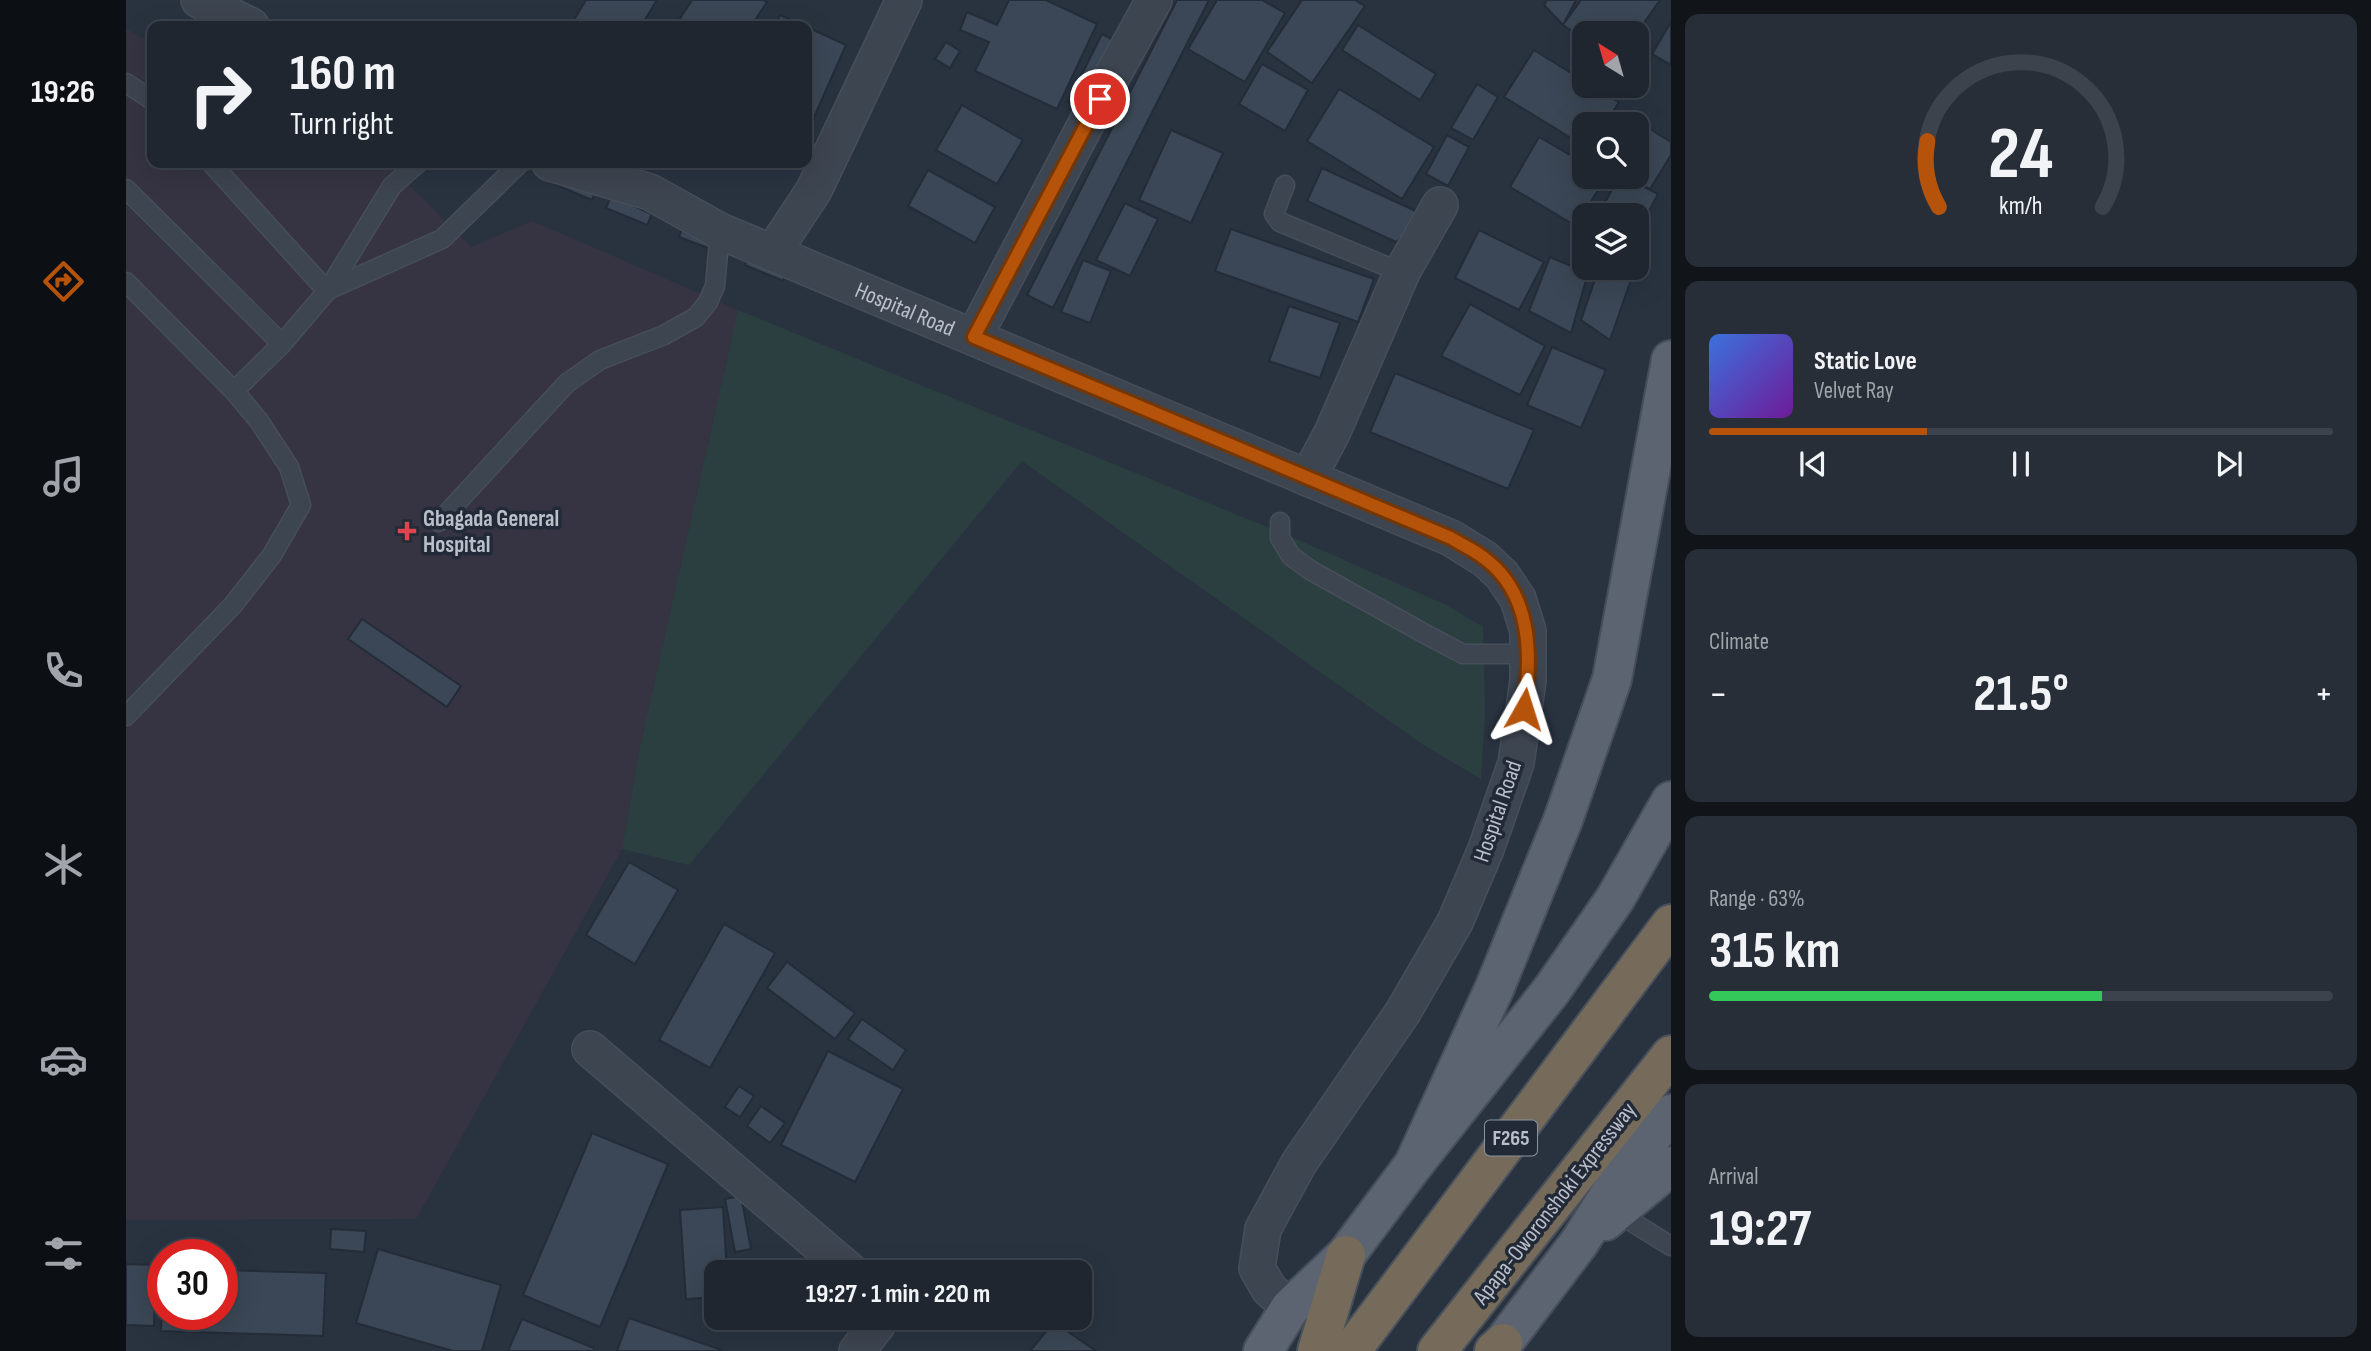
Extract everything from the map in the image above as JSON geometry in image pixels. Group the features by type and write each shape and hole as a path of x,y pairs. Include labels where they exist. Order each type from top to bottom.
{"highway":[{"name":"F265","path":"1351,1351 1671,924"},
{"name":"Apapa-Oworonshoki Expressway","path":"1443,1346 1671,1055"},
{"path":"1317,1351 1346,1255"},
{"path":"1324,1351 1403,1282"}],"main road":[{"path":"1414,1164 1495,987 1563,820 1612,679 1671,360"},
{"path":"1263,1351 1290,1308 1346,1255 1414,1164 1551,991 1615,899 1671,801"},
{"path":"1579,1242 1630,1161 1671,1114"},
{"path":"1579,1242 1671,1166"},
{"name":"Apapa-Oworonshoki Expressway","path":"1498,1348 1579,1242"}],"street":[{"path":"199,0 241,21"},
{"path":"774,252 814,190 904,0"},
{"path":"974,337 1154,0"},
{"name":"Hospital Road","path":"567,168 650,192 720,231 1451,538 1485,559 1502,575 1518,599 1528,631 1528,681 1516,763 1486,849 1455,922 1402,1012 1299,1163 1263,1229 1257,1268 1269,1289 1290,1308"},
{"path":"1308,478 1332,433 1403,270 1440,205"},
{"path":"590,1049 837,1260"},
{"path":"857,1351 873,1330"}],"lane":[{"path":"126,83 147,97"},
{"path":"216,168 327,290"},
{"path":"234,391 282,344 327,290 392,187 413,168"},
{"path":"327,290 442,239 515,168"},
{"path":"1285,185 1274,214 1280,222 1388,267 1403,270"},
{"path":"126,189 282,344"},
{"path":"439,522 567,383 600,360 664,335 696,317 708,302 715,286 720,231"},
{"path":"126,282 234,391 259,421 289,467 301,505 272,555 233,605 126,716"},
{"path":"1280,522 1280,538 1291,556 1310,570 1427,635 1463,654 1528,654"},
{"path":"1616,1212 1671,1246"}],"shaded area":[{"name":"Gbagada General Hospital","path":"126,29 147,40 147,168 392,168 471,247 532,221 738,310 639,751 622,849 416,1219 126,1220"}],"green space":[{"path":"738,310 1301,541 1446,605 1483,627 1485,714 1481,779 1422,744 1022,461 689,865 622,849 639,751"}],"building":[{"path":"586,0 657,0 644,21 573,21"},
{"path":"692,0 767,2 754,21 678,21"},
{"path":"1009,0 1046,0 1097,24 1057,109 975,71 989,42 960,30 967,12 997,25"},
{"path":"1177,0 1209,0 1053,308 1027,295"},
{"path":"1217,0 1262,0 1285,13 1245,82 1188,49"},
{"path":"1302,0 1355,0 1365,6 1312,83 1267,52"},
{"path":"1547,0 1576,0 1563,25 1544,5"},
{"path":"1581,0 1660,0 1645,21 1572,21 1572,31 1563,25"},
{"path":"780,15 794,21 777,21"},
{"path":"1671,22 1671,65 1652,54"},
{"path":"1358,25 1436,74 1420,100 1342,50"},
{"path":"812,29 846,45 812,122"},
{"path":"1102,34 1121,44 1087,112 1068,102"},
{"path":"946,42 960,51 950,68 935,59"},
{"path":"1534,50 1572,74 1572,98 1612,98 1619,102 1613,112 1572,112 1572,139 1504,97"},
{"path":"1262,64 1308,90 1285,131 1239,104"},
{"path":"1477,84 1498,97 1473,140 1451,128"},
{"path":"1339,89 1434,147 1402,199 1307,141"},
{"path":"962,105 1023,140 997,184 936,150"},
{"path":"1649,129 1671,142 1671,155 1650,189"},
{"path":"1171,130 1223,153 1191,223 1139,200"},
{"path":"1447,135 1469,147 1448,186 1426,174"},
{"path":"1539,137 1572,156 1572,189 1599,189 1590,203 1572,203 1572,224 1510,187"},
{"path":"1322,168 1429,217 1396,242 1307,201"},
{"path":"552,169 597,188 592,200 547,181"},
{"path":"928,170 995,207 975,243 908,206"},
{"path":"1612,189 1648,189 1658,194 1649,211 1649,203 1605,203"},
{"path":"611,196 652,214 647,225 606,208"},
{"path":"1125,203 1158,219 1130,276 1096,260"},
{"path":"683,226 717,239 713,250 679,237"},
{"path":"1231,229 1374,279 1358,322 1215,271"},
{"path":"1479,230 1544,262 1519,310 1455,278"},
{"path":"752,250 789,266 783,281 745,265"},
{"path":"1550,257 1572,266 1572,280 1586,280 1571,333 1529,311"},
{"path":"1083,260 1111,271 1090,323 1061,312"},
{"path":"1595,280 1631,280 1610,340 1581,320"},
{"path":"1470,304 1545,346 1520,395 1441,356"},
{"path":"1289,306 1340,323 1320,378 1269,361"},
{"path":"1552,347 1606,370 1581,428 1527,405"},
{"path":"1395,373 1534,430 1508,489 1370,432"},
{"path":"362,619 461,686 447,707 348,639"},
{"path":"629,862 678,890 635,964 586,935"},
{"path":"724,924 775,953 710,1068 659,1040"},
{"path":"787,962 855,1013 835,1039 767,988"},
{"path":"862,1019 906,1050 893,1070 848,1039"},
{"path":"828,1051 903,1089 855,1182 781,1145"},
{"path":"739,1086 754,1096 740,1117 725,1107"},
{"path":"761,1106 785,1123 770,1143 747,1126"},
{"path":"592,1133 668,1164 600,1327 523,1295"},
{"path":"741,1196 751,1249 735,1252 725,1199"},
{"path":"723,1207 726,1260 704,1260 704,1298 686,1299 680,1210"},
{"path":"331,1229 366,1231 364,1252 330,1249"},
{"path":"378,1249 501,1285 482,1351 453,1351 356,1323"},
{"path":"126,1264 147,1265 147,1326 126,1325"},
{"path":"238,1270 326,1273 323,1336 161,1331 238,1330"},
{"path":"629,1318 722,1350 722,1351 617,1351"},
{"path":"522,1319 594,1348 593,1351 508,1351"},
{"path":"1047,1330 1066,1330 1096,1351 1030,1351"}],"place":[{"name":"Gbagada General Hospital","path":"407,531"}],"route":[{"path":"1100,99 974,337 1451,538 1485,559 1502,575 1518,599 1528,631 1528,681 1524,709"}]}
